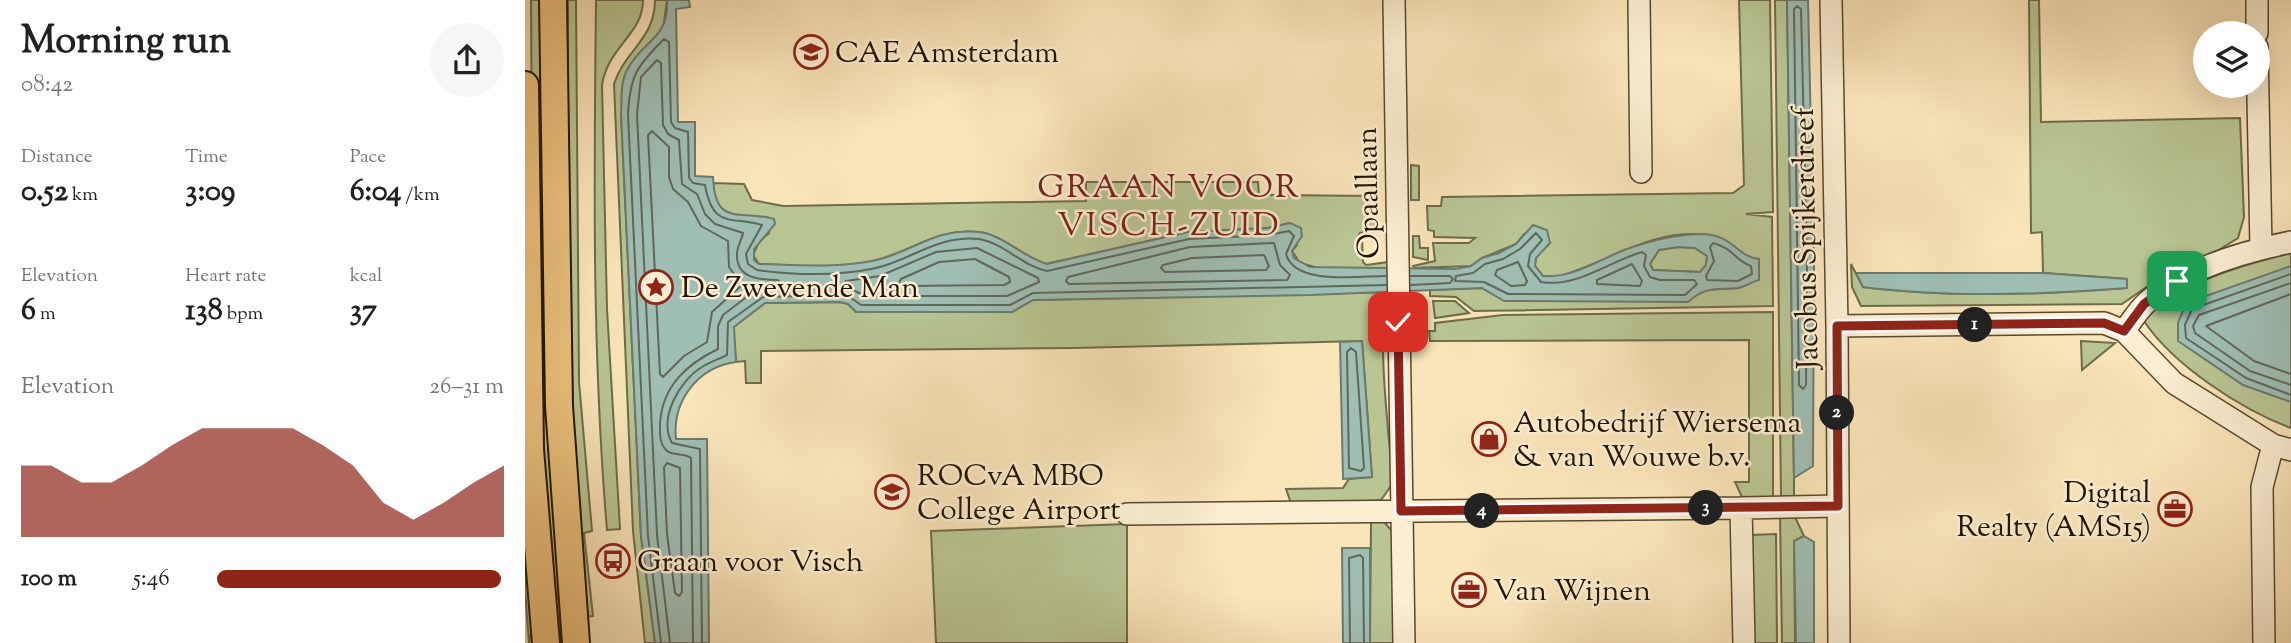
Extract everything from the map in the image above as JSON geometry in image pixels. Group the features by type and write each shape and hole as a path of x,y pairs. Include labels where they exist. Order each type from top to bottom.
{"main road":[{"path":"553,0 559,406 576,643"},
{"path":"525,85 530,450 546,643"}],"street":[{"name":"Opaallaan","path":"1394,0 1404,643"},
{"path":"1639,0 1641,172"},
{"name":"Jacobus Spijkerdreef","path":"1831,0 1839,643"},
{"path":"2257,0 2257,21"},
{"path":"2258,98 2261,248"},
{"path":"2124,331 2144,304 2177,281 2261,248 2291,242"},
{"path":"1837,326 2104,323 2124,331 2174,383 2282,448 2262,487 2264,643"},
{"path":"1127,514 1838,506"},
{"path":"1741,508 1744,643"}],"green space":[{"path":"531,0 544,0 563,643 559,601 546,564 533,309"},
{"path":"568,0 576,0 579,382 592,531 584,533 593,616 582,617 567,463"},
{"path":"596,0 643,0 637,23 611,60 602,85 607,309 620,529 607,530 596,332"},
{"path":"655,0 667,0 663,30 640,54 621,114 641,536 655,643 645,643 633,531 614,84 650,25"},
{"path":"1739,0 1770,0 1773,212 1746,214 1772,217 1773,306 1474,311 1456,297 1430,296 1430,290 1482,288 1505,301 1739,288 1753,281 1759,259 1745,255 1717,237 1687,234 1649,241 1556,277 1543,276 1535,266 1536,257 1550,243 1524,234 1516,244 1482,258 1471,266 1413,266 1435,261 1433,243 1469,243 1475,238 1434,237 1434,231 1428,230 1427,206 1441,206 1442,197 1733,193 1744,185"},
{"path":"1775,0 1787,0 1794,478 1794,496 1781,497"},
{"path":"2029,0 2039,0 2041,122 2240,118 2244,217 2238,238 2155,281 2122,304 1861,306 1852,287 1851,264 1863,287 1928,293 1995,294 2127,288 2127,279 2043,273 2042,232 2031,233"},
{"path":"1411,165 1419,166 1419,200 1411,200"},
{"path":"1086,182 1258,182 1259,195 1376,196 1375,231 1360,233 1358,237 1362,237 1363,262 1366,265 1389,262 1389,269 1326,270 1300,263 1292,251 1297,245 1290,223 1268,228 1188,232 1046,264 996,237 979,232 965,232 939,236 890,256 863,263 818,266 759,264 753,255 759,242 769,233 767,217 738,216 723,210 718,204 713,183 744,184 752,200 783,206 1086,201"},
{"path":"1413,236 1419,236 1420,248 1428,248 1428,260 1413,257"},
{"path":"1695,248 1707,256 1706,265 1700,272 1653,270 1650,264 1659,250"},
{"path":"2291,253 2291,428 2251,410 2210,384 2172,354 2144,321 2173,296 2191,286 2253,263"},
{"path":"1390,292 1385,307 1383,355 1393,483 1381,500 1348,504 1291,503 1286,489 1343,488 1349,479 1372,477 1362,341 1074,348 761,351 761,383 746,383 745,361 736,362 733,327 765,303 840,302 848,304 856,312 1012,312 1033,300"},
{"path":"1433,301 1455,301 1469,313 1435,318"},
{"path":"1773,312 1773,497 1742,497 1735,482 1749,482 1749,340 1430,341 1429,331 1435,331 1435,323 1503,315"},
{"path":"2081,341 2115,343 2082,370"},
{"path":"525,511 535,616 529,643 525,591"},
{"path":"1780,514 1794,515 1804,536 1794,541 1795,643 1782,643"},
{"path":"1371,520 1384,522 1392,531 1396,643 1370,643"},
{"path":"1127,524 1127,643 936,643 931,531"},
{"path":"1776,534 1777,643 1752,643 1752,535"}],"water":[{"path":"667,0 689,0 690,7 676,9 678,122 695,122 695,176 713,177 718,204 724,210 774,219 775,224 754,249 754,260 759,264 830,265 872,261 949,233 979,232 1047,264 1188,232 1268,228 1290,223 1301,228 1302,236 1292,251 1294,258 1310,267 1455,269 1471,266 1482,258 1516,244 1533,225 1547,230 1550,243 1536,258 1535,266 1543,276 1575,272 1624,250 1653,241 1703,234 1721,238 1745,254 1759,259 1759,280 1740,287 1706,291 1688,302 1504,301 1482,288 1311,295 1033,300 1012,312 856,312 848,304 840,302 765,303 734,327 736,362 722,365 699,379 683,399 678,412 676,439 707,439 709,643 655,643 641,536 621,114 622,86 627,70 659,32 666,13","holes":["1695,248 1707,256 1706,265 1700,272 1653,270 1650,264 1659,250"]},
{"path":"1787,0 1808,0 1814,264 1813,466 1794,478"},
{"path":"2291,266 2291,402 2243,385 2178,341 2178,323 2186,303"},
{"path":"1856,273 2043,273 2127,279 2127,288 2028,294 1928,293 1863,287"},
{"path":"1362,341 1372,477 1343,479 1340,342"},
{"path":"1804,536 1814,542 1814,643 1796,643 1794,541"},
{"path":"1342,548 1370,548 1370,643 1343,643"}],"place":[{"name":"CAE Amsterdam","path":"811,52"},
{"name":"De Zwevende Man","path":"656,287"},
{"name":"Autobedrijf Wiersema & van Wouwe b.v.","path":"1489,439"},
{"name":"ROCvA MBO College Airport","path":"892,492"},
{"name":"Digital Realty (AMS15)","path":"2175,509"},
{"name":"Graan voor Visch","path":"613,561"},
{"name":"Van Wijnen","path":"1469,590"}],"district":[{"name":"GRAAN VOOR VISCH-ZUID","path":"1169,204"}],"route":[{"path":"1398,322 1401,511 1838,506 1837,326 2104,323 2124,331 2144,304 2177,281"}]}
